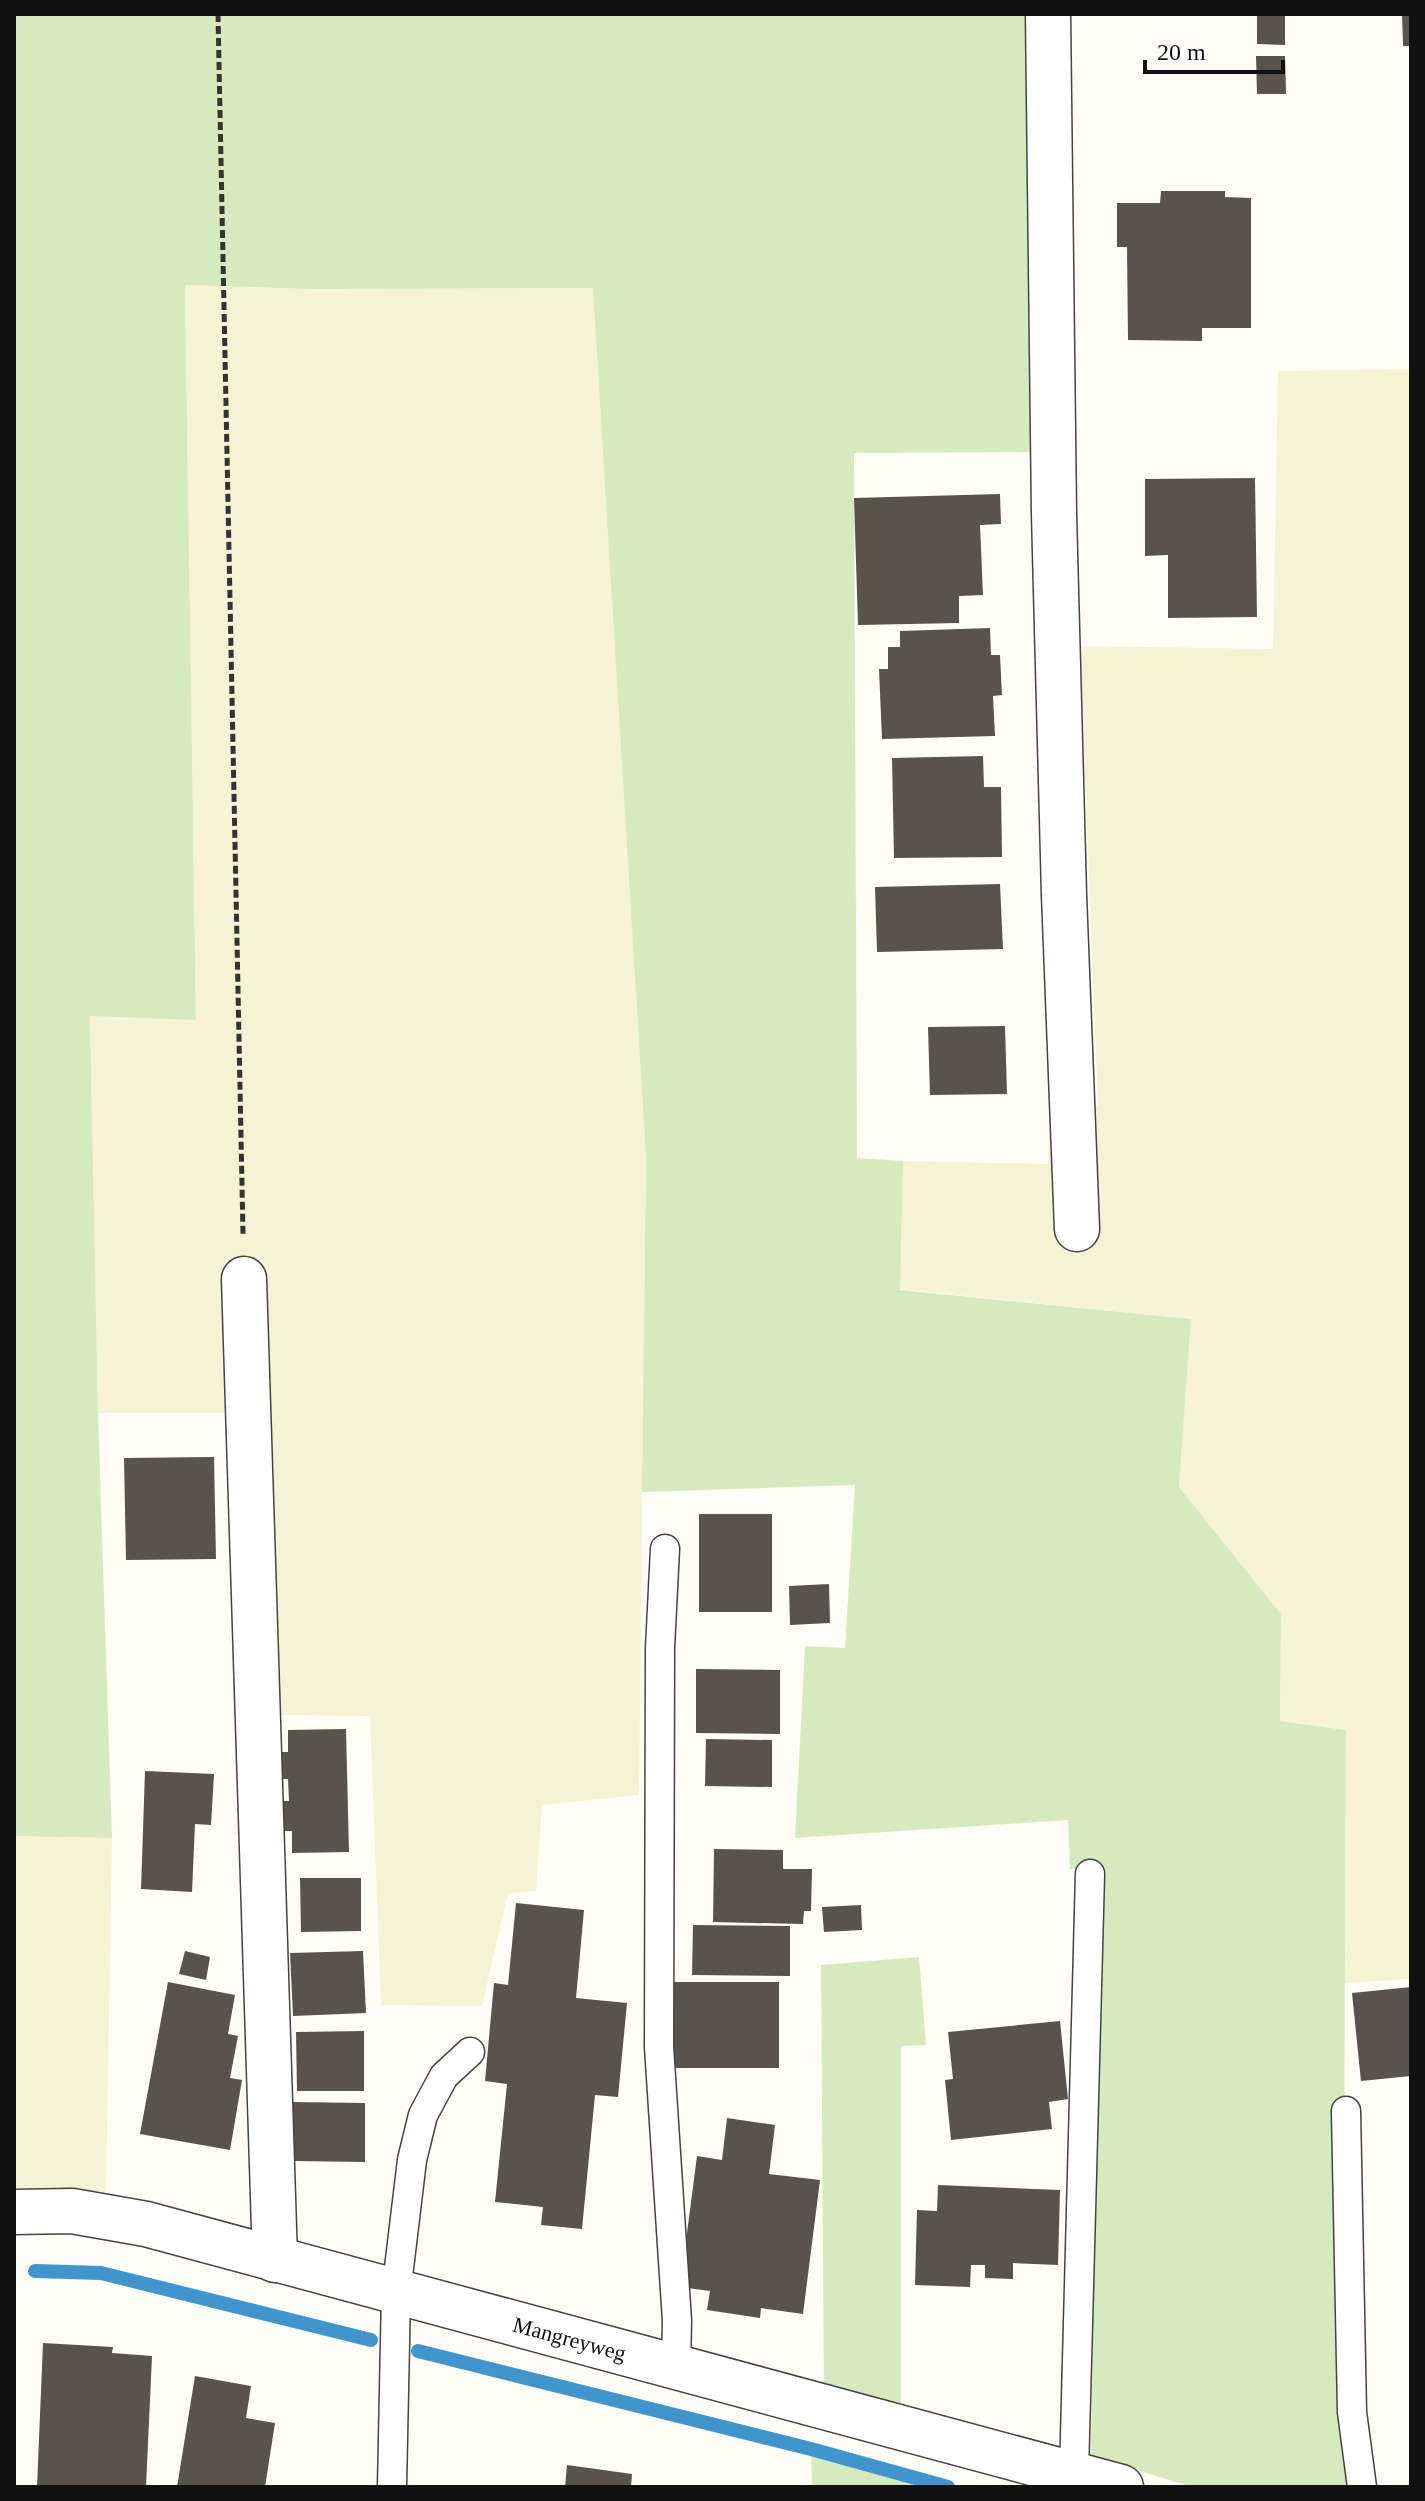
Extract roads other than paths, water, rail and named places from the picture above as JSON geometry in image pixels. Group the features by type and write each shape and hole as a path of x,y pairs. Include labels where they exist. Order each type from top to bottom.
{"street":[{"path":"1048,14 1054,514 1077,1229"},
{"path":"244,1279 275,2260"},
{"name":"Mangreyweg","path":"14,2212 72,2211 146,2224 1121,2487"}],"lane":[{"path":"665,1549 660,1648 659,2047 677,2321 676,2368"},
{"path":"1074,2473 1090,1874"},
{"path":"392,2487 396,2293 412,2160 423,2115 444,2076 470,2052"},
{"path":"1346,2111 1352,2412 1362,2487"}],"waterway":[{"path":"35,2271 101,2273 371,2340"},
{"path":"418,2351 811,2449 948,2487"}]}
